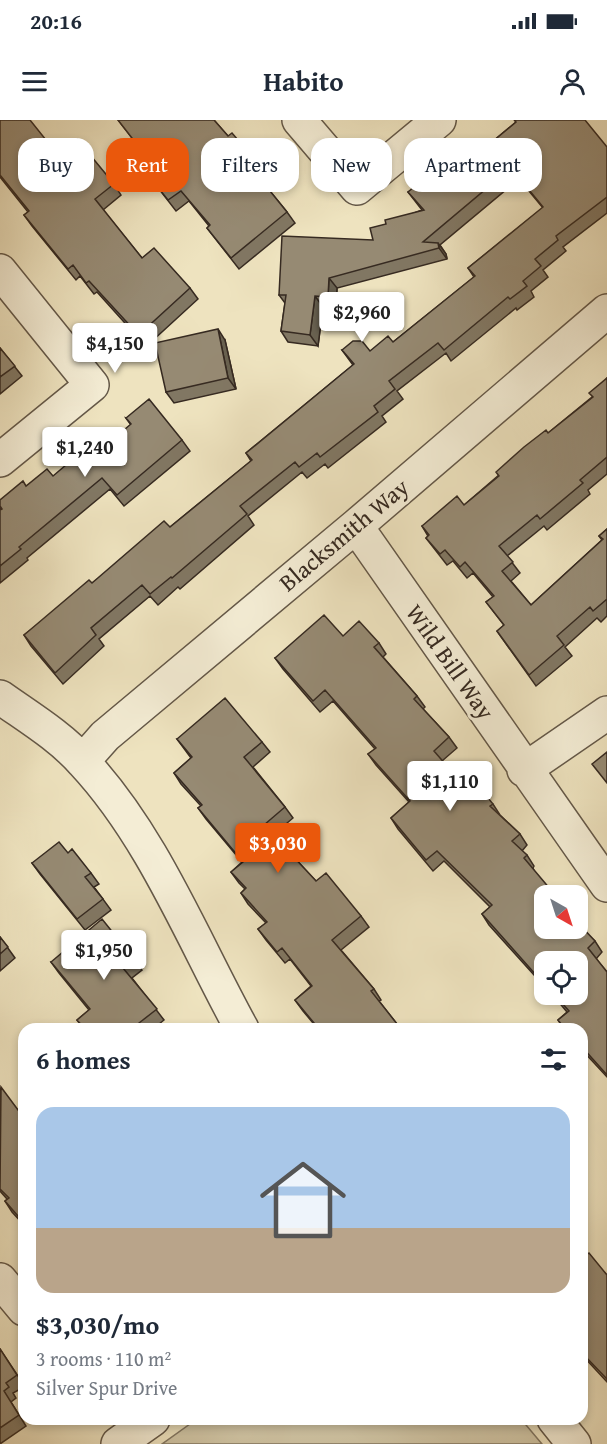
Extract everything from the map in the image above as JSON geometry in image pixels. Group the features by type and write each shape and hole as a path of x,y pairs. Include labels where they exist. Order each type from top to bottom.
{"street":[{"path":"299,120 357,188 440,120"},
{"path":"0,271 92,385 0,460"},
{"name":"Blacksmith Way","path":"83,761 105,736 356,526 607,311"},
{"name":"Wild Bill Way","path":"356,526 524,770 607,885"},
{"path":"0,697 83,761 114,802 167,881 207,966 239,1023"},
{"path":"524,770 607,712"},
{"path":"0,1280 18,1302"},
{"path":"559,1425 574,1444"}],"shaded area":[{"path":"189,1425 526,1425 542,1444 162,1444"}],"building":[{"path":"0,120 30,120 44,138 18,138 18,192 94,192 94,160 106,174 106,190 95,199 142,258 154,248 190,288 143,331 135,331 89,281 86,283 73,265 68,269 24,215 29,211 0,175"},
{"path":"118,120 214,120 228,136 232,133 236,138 201,138 201,192 271,192 287,212 231,258 207,228 210,225 182,192 189,192 189,138 132,138"},
{"path":"515,120 585,120 607,147 607,197 556,236 558,240 535,259 541,266 523,281 527,286 510,299 508,297 444,350 438,343 389,381 395,389 374,406 378,412 320,457 317,453 299,467 295,462 240,506 247,514 172,578 150,594 142,585 91,628 96,635 55,673 24,635 89,580 92,583 164,521 170,527 252,460 246,453 354,364 342,350 353,341 362,341 370,351 388,336 393,342 475,276 468,268 543,207 531,192 542,192 542,138 497,138 516,122"},
{"path":"162,192 180,192 168,200"},
{"path":"408,192 482,192 423,242 438,243 439,248 329,278 328,297 315,296 310,335 281,331 286,295 279,295 282,236 373,240 370,228 386,224 385,220 424,210"},
{"path":"218,329 228,378 166,392 155,343"},
{"path":"0,348 15,366 0,377"},
{"path":"607,378 607,457 580,480 583,483 540,519 537,515 499,546 513,562 502,571 531,605 603,539 599,536 607,529 607,599 593,611 590,607 557,636 564,645 529,675 497,631 504,625 486,602 494,596 465,562 460,567 445,550 440,554 426,538 429,535 422,526 457,496 464,505 499,476 496,472 524,447 546,430 548,433 593,397 589,393"},
{"path":"149,399 182,440 117,495 102,478 19,547 21,549 0,566 0,510 2,509 0,500 23,481 26,486 47,469 53,476 73,459 80,467 131,424 126,418"},
{"path":"324,615 343,636 359,621 379,643 374,647 417,696 414,699 449,737 434,751 466,788 474,781 493,804 490,806 520,834 512,841 527,855 524,858 547,885 534,885 534,939 588,939 588,934 595,941 588,948 607,972 607,1075 588,1054 588,1023 560,1023 558,1020 569,1011 564,1005 588,1005 588,951 534,951 534,973 482,914 492,905 437,851 426,860 391,818 410,801 368,754 376,748 325,690 313,701 275,658"},
{"path":"225,698 262,742 244,757 285,807 264,825 316,881 326,873 361,916 332,940 374,989 371,991 396,1023 314,1023 295,1000 312,986 282,948 277,952 258,929 267,922 241,893 246,888 231,872 243,862 198,808 202,805 174,773 192,757 177,739"},
{"path":"607,752 607,783 592,764"},
{"path":"59,842 68,853 72,849 91,873 85,877 103,899 77,919 32,863"},
{"path":"102,919 134,959 123,968 157,1009 139,1023 80,1023 77,1020 90,1009 51,962"},
{"path":"0,937 8,947 0,954"},
{"path":"1,1087 18,1110 18,1216 5,1201 9,1198 0,1189"},
{"path":"589,1253 607,1275 607,1379 588,1359"},
{"path":"0,1349 17,1375 6,1383 9,1387 4,1391 18,1416 0,1428"}]}
